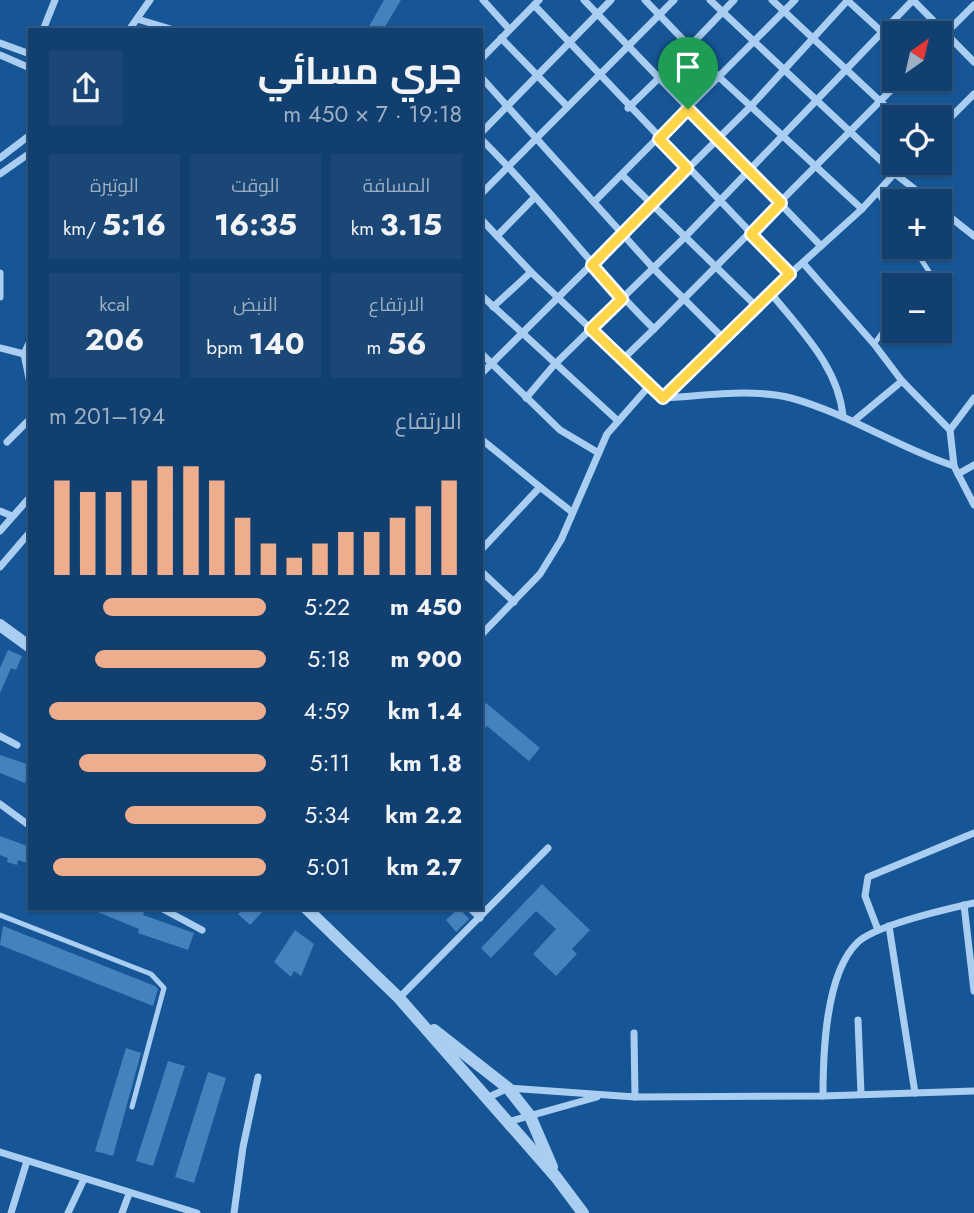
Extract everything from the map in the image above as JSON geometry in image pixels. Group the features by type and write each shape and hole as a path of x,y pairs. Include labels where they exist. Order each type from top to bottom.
{"street":[{"path":"44,28 55,0"},
{"path":"483,0 509,29"},
{"path":"584,0 821,246"},
{"path":"483,131 611,0"},
{"path":"645,0 719,77 862,209"},
{"path":"483,192 674,0"},
{"path":"710,0 882,162"},
{"path":"689,47 734,0"},
{"path":"772,0 884,105"},
{"path":"594,202 795,0"},
{"path":"483,372 751,106 847,0 882,32 684,238 554,365 526,398"},
{"path":"893,21 913,0 935,21"},
{"path":"952,26 974,5 969,0"},
{"path":"131,28 140,20 148,3"},
{"path":"483,57 537,3 599,76 790,274"},
{"path":"140,20 140,28"},
{"path":"140,20 167,28"},
{"path":"501,38 567,106"},
{"path":"952,38 974,62"},
{"path":"0,43 28,53"},
{"path":"0,55 28,67"},
{"path":"628,107 659,78"},
{"path":"483,79 538,136 653,269 723,338"},
{"path":"623,359 751,234 891,91"},
{"path":"952,116 974,94"},
{"path":"0,158 28,137"},
{"path":"483,141 509,166 622,299 654,329"},
{"path":"0,174 28,154"},
{"path":"622,175 756,306"},
{"path":"663,398 770,292 862,209 892,175"},
{"path":"897,175 915,189"},
{"path":"497,236 535,197"},
{"path":"952,219 974,236"},
{"path":"483,221 531,272 663,398 779,397 855,420 956,470 974,465"},
{"path":"803,263 874,344 902,381 950,430 956,470 974,505"},
{"path":"483,309 531,272"},
{"path":"0,273 0,297"},
{"path":"770,292 820,355 841,392 844,416"},
{"path":"483,297 617,421"},
{"path":"28,345 24,354 28,373"},
{"path":"0,348 24,354"},
{"path":"483,355 560,430 597,452"},
{"path":"855,420 902,381"},
{"path":"483,633 540,574 561,540 597,452 617,421 650,385"},
{"path":"950,430 974,398"},
{"path":"7,442 28,421"},
{"path":"483,441 572,512"},
{"path":"483,548 540,487"},
{"path":"0,531 28,499"},
{"path":"0,511 12,516"},
{"path":"0,567 28,533"},
{"path":"483,573 514,602"},
{"path":"0,625 28,646"},
{"path":"0,736 17,745"},
{"path":"0,804 28,825"},
{"path":"878,930 865,896 868,877 974,834"},
{"path":"399,998 548,848"},
{"path":"823,1096 825,1034 837,984 850,951 878,930 974,903"},
{"path":"964,905 974,990"},
{"path":"165,910 202,930"},
{"path":"308,910 399,998 556,1177 583,1213"},
{"path":"472,910 480,918"},
{"path":"889,926 915,1093"},
{"path":"409,1010 508,1087 530,1116 556,1177"},
{"path":"858,1020 861,1094"},
{"path":"634,1033 635,1097"},
{"path":"234,1213 258,1077"},
{"path":"487,1098 508,1087 635,1097 823,1096 974,1091"},
{"path":"508,1122 601,1096"},
{"path":"0,1152 197,1213"},
{"path":"11,1213 27,1161"},
{"path":"68,1213 84,1179"},
{"path":"122,1213 129,1194"}],"lane":[{"path":"877,192 882,200"},
{"path":"921,259 930,273"},
{"path":"874,344 882,333"},
{"path":"0,915 151,974 160,980 164,988 132,1107"}],"building":[{"path":"384,0 401,0 384,28 368,28"},
{"path":"8,650 22,656 16,670 11,668 0,693 0,668"},
{"path":"486,703 540,748 529,761 487,726 483,730 483,706"},
{"path":"0,755 28,764 28,780 25,783 0,773"},
{"path":"0,836 28,846 28,863 18,860 17,865 7,862 8,858 0,855"},
{"path":"542,884 590,930 572,949 577,954 556,976 533,954 556,929 536,911 491,958 481,948"},
{"path":"93,910 145,910 143,915 194,933 188,950 138,933 139,929"},
{"path":"242,910 264,910 250,925 238,914"},
{"path":"457,910 461,910 469,919 456,932 446,920"},
{"path":"3,926 155,986 158,989 153,1006 0,945"},
{"path":"295,930 314,944 301,976 294,971 291,977 274,962"},
{"path":"126,1048 141,1053 113,1156 95,1151"},
{"path":"168,1061 185,1066 153,1166 136,1161"},
{"path":"208,1072 226,1078 194,1183 175,1177"}],"route":[{"path":"688,109 781,203 751,234 790,274 663,398 591,329 622,299 592,265 687,168 659,139 688,109"}]}
